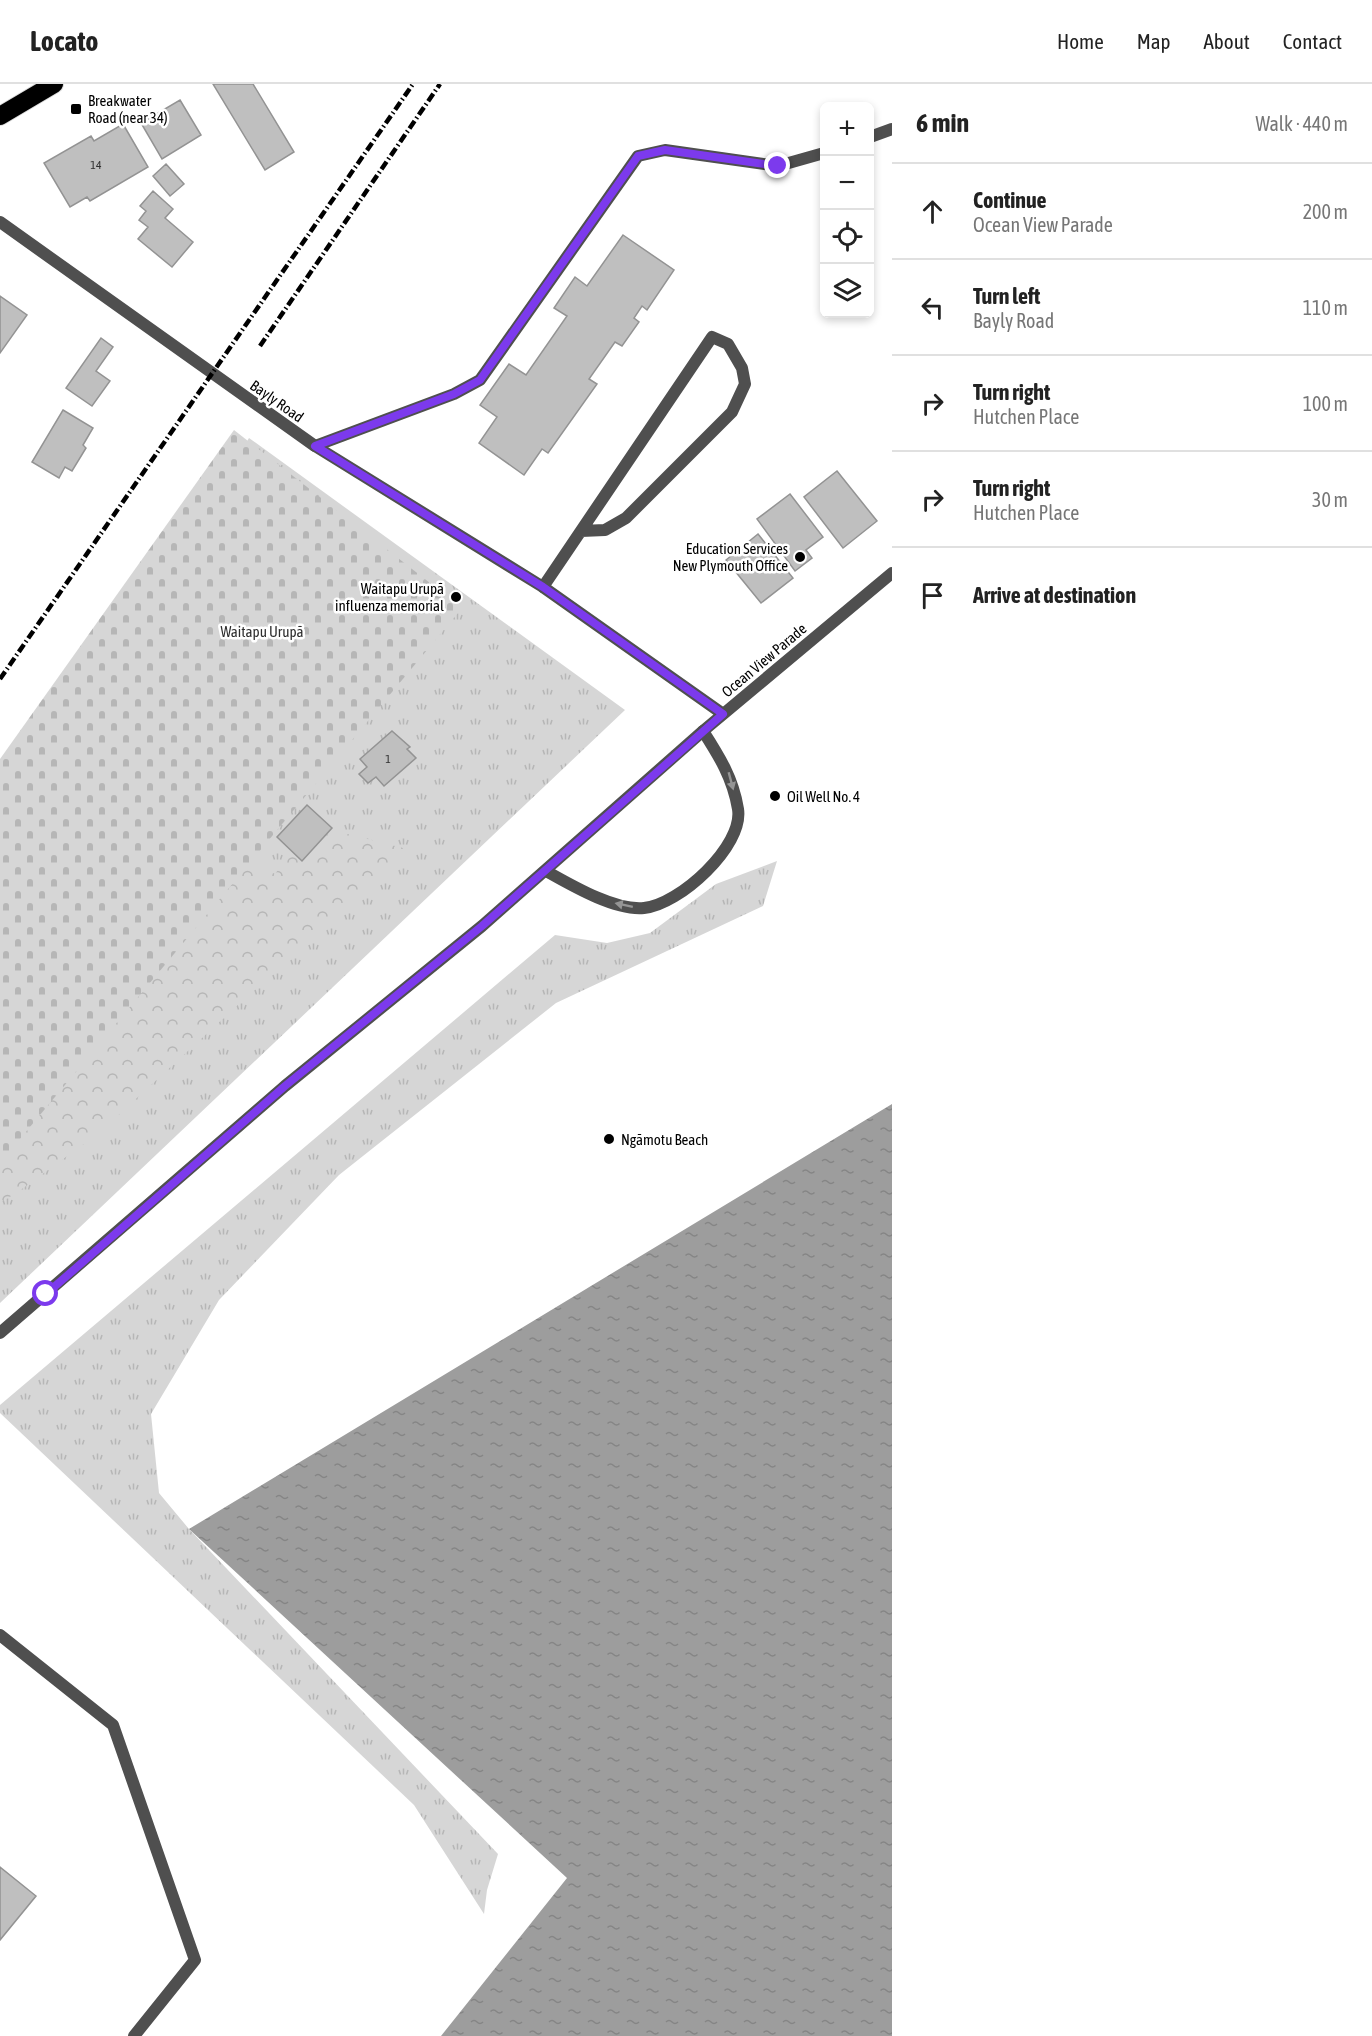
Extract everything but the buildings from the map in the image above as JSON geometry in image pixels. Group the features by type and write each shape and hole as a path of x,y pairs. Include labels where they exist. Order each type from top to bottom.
{"highway":[{"path":"0,116 54,84"}],"street":[{"path":"874,136 892,129"},
{"path":"315,446 454,394 480,380 638,156 665,150 778,166 820,154"},
{"name":"Bayly Road","path":"0,222 315,446 543,587 723,714"},
{"path":"543,587 712,337 728,344 742,368 745,384 732,412 626,518 605,530 581,531"},
{"name":"Ocean View Parade","path":"0,1333 285,1086 482,926 703,731 892,573"},
{"path":"546,871 619,905 644,908 676,897 703,876 731,838 739,811 727,768 703,731"},
{"path":"0,1635 113,1725 195,1960 134,2036"}],"green space":[{"name":"Waitapu Urupā","path":"234,430 462,608 0,1163 0,759"},
{"path":"249,438 625,710 0,1303 0,1052 158,589"},
{"path":"312,825 407,849 99,1133 15,1194 0,1202 0,1071 250,860 275,874"},
{"path":"777,861 763,906 556,1003 339,1175 219,1300 151,1414 159,1493 189,1529 498,1854 487,1890 484,1914 414,1805 0,1413 0,1405 555,935 607,943 650,933 716,884"}],"water":[{"path":"892,1104 892,2036 441,2036 567,1878 189,1529"}],"railway":[{"path":"0,679 413,84"},
{"path":"260,346 440,84"}],"place":[{"name":"Breakwater Road (near 34)","path":"76,109"},
{"name":"Education Services New Plymouth Office","path":"800,557"},
{"name":"Waitapu Urupā influenza memorial","path":"456,597"},
{"name":"Oil Well No. 4","path":"775,796"},
{"name":"Ngāmotu Beach","path":"609,1139"}],"route":[{"path":"46,1294 285,1086 482,926 723,714 543,587 315,446 454,394 480,380 638,156 665,150 778,166"}]}
